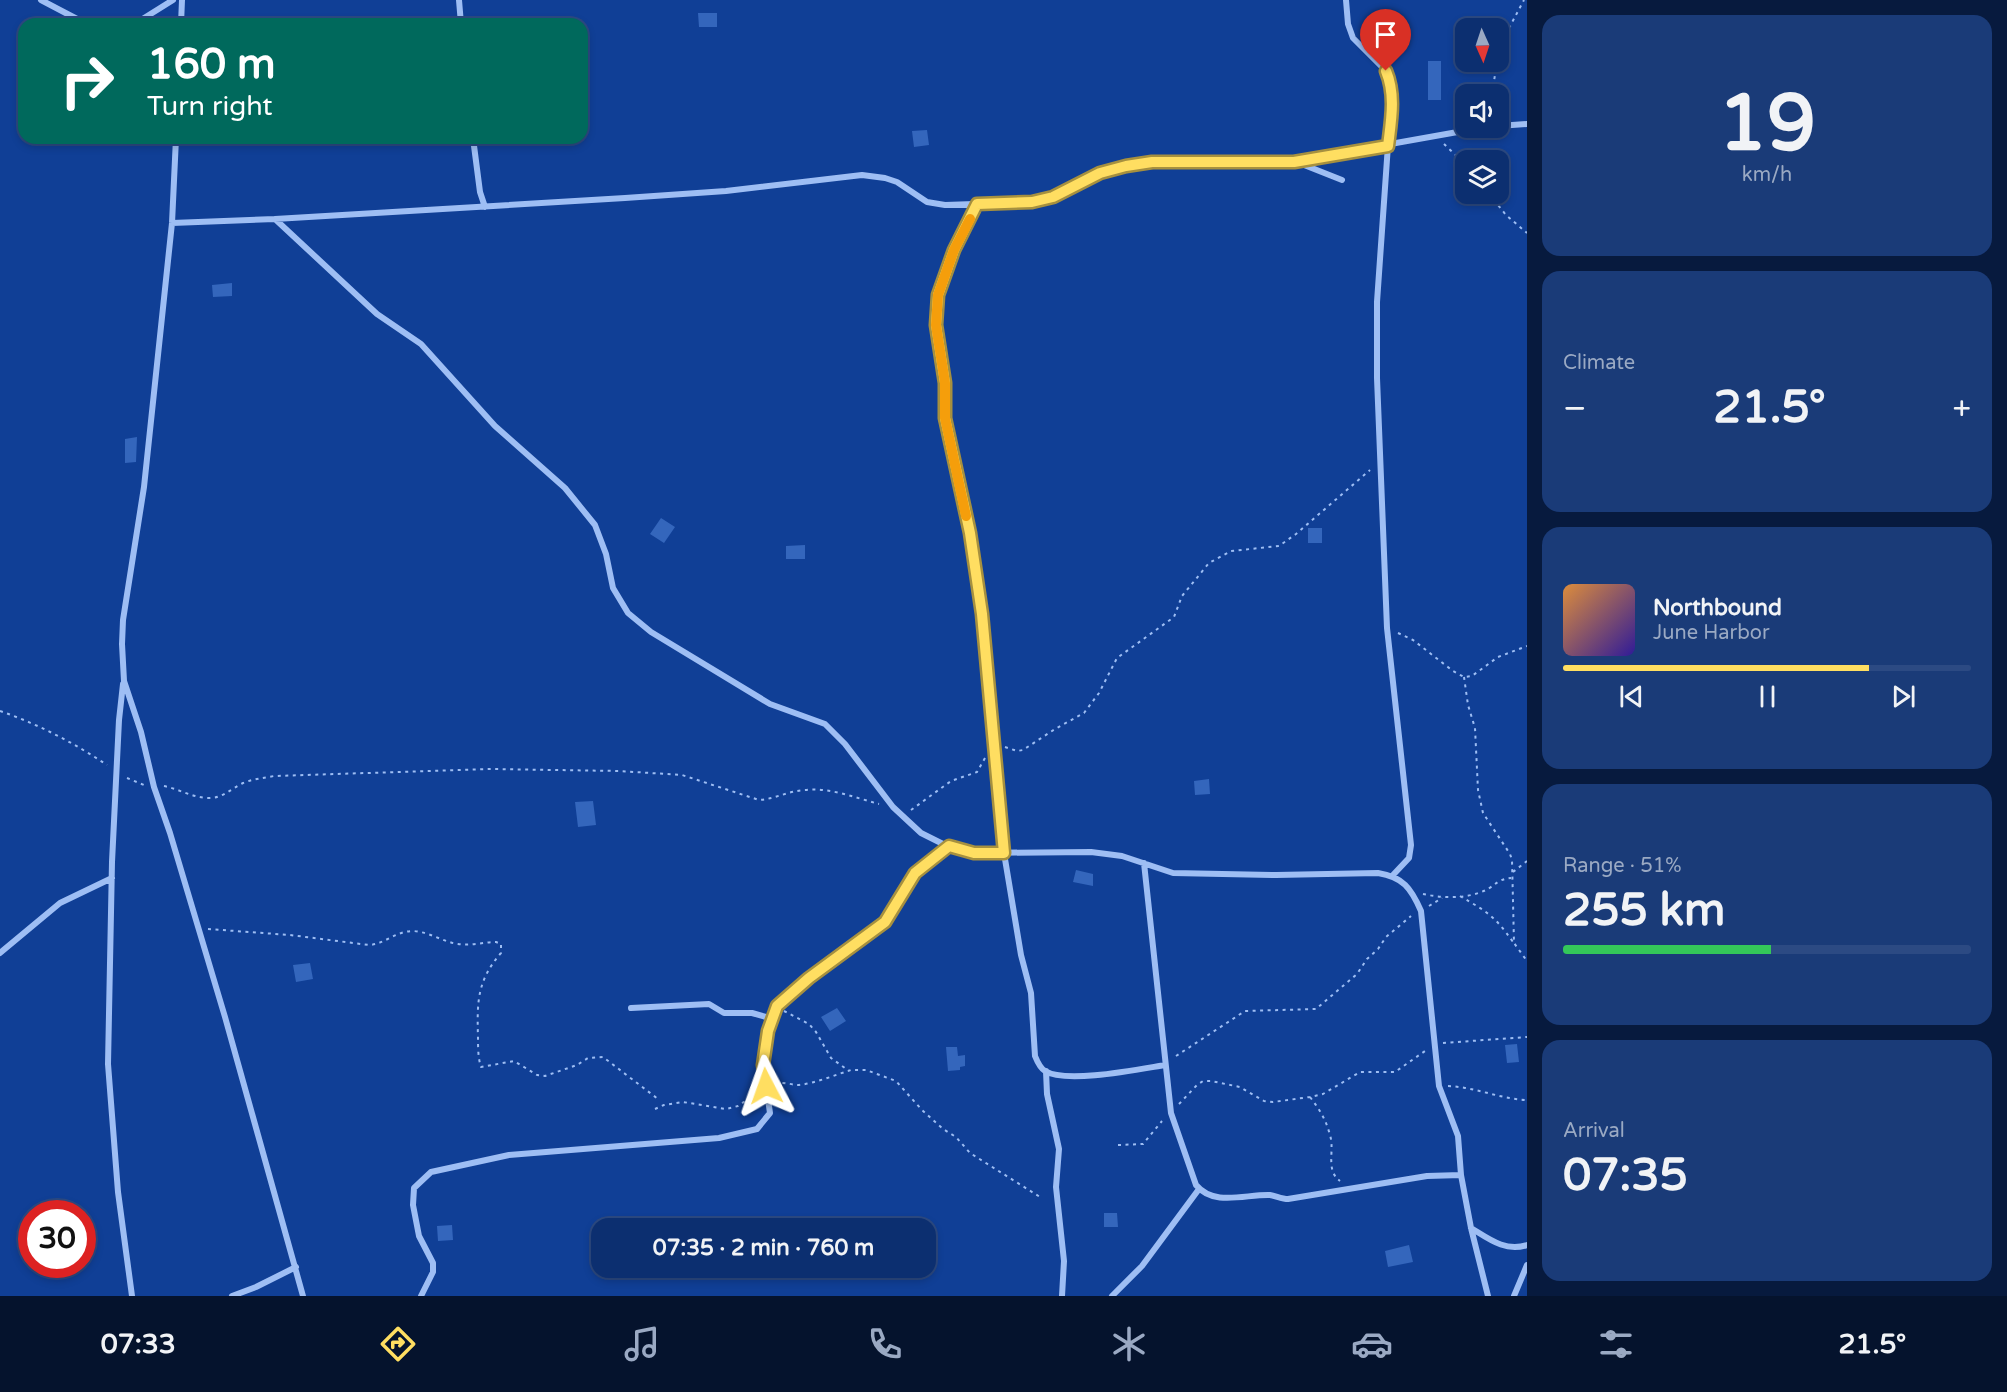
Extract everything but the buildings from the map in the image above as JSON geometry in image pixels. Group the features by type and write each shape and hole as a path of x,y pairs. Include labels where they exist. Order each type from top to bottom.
{"street":[{"path":"41,0 75,18"},
{"path":"144,18 173,0"},
{"path":"181,18 182,0"},
{"path":"459,0 460,18"},
{"path":"1346,0 1348,24 1353,38 1386,71 1390,81 1393,111 1388,146 1377,302 1377,378 1387,628 1395,712 1411,832 1409,858 1393,875"},
{"path":"1509,125 1527,124"},
{"path":"172,223 485,207 726,191 862,175 885,178 927,202 945,205 1032,202 1053,197 1100,173 1126,166 1152,162 1294,162 1455,132"},
{"path":"132,1296 118,1192 108,1064 112,878 124,681 123,620 144,487 172,223 176,144"},
{"path":"475,144 480,192 485,207"},
{"path":"1294,162 1342,180"},
{"path":"977,204 954,250 938,295 936,325 945,383 945,418 970,533 980,603 996,749 1004,853 1021,956 1031,993 1035,1056 1038,1064 1046,1071 1065,1076 1085,1076 1166,1063"},
{"path":"275,219 377,314 421,344 495,426 565,488 595,525 606,554 613,588 628,613 651,632 770,704 825,724 845,744 892,807 921,833 949,846 974,853 1091,852 1122,856 1173,873 1188,875 1353,872 1393,875 1412,891 1421,911 1439,1086 1458,1136 1461,1175 1488,1296"},
{"path":"124,681 141,732 154,787 200,932 303,1296"},
{"path":"421,1296 433,1272 433,1263 419,1236 413,1205 414,1188 430,1172 509,1155 719,1138 757,1129 770,1113 763,1065 768,1031 777,1006 809,978 885,922 915,873 949,846"},
{"path":"1144,863 1171,1113 1199,1189 1227,1198 1270,1195 1288,1199 1427,1176 1461,1175"},
{"path":"0,952 60,903 112,878"},
{"path":"631,1008 709,1004 724,1013 752,1013 773,1019"},
{"path":"1046,1071 1047,1094 1059,1149 1056,1186 1064,1260 1062,1296"},
{"path":"1112,1296 1142,1266 1199,1189"},
{"path":"1471,1228 1498,1244 1510,1248 1527,1245"},
{"path":"1514,1296 1527,1265"},
{"path":"232,1296 296,1267"}],"path":[{"path":"1509,28 1524,0"},
{"path":"1432,136 1455,153"},
{"path":"1497,204 1527,233"},
{"path":"902,816 951,781 977,772 988,753 1006,747 1017,751 1023,750 1084,713 1099,693 1117,658 1174,616 1182,596 1209,563 1231,551 1279,546 1380,461"},
{"path":"1387,628 1413,640 1464,677 1472,676 1498,657 1527,646"},
{"path":"1464,677 1468,705 1475,728 1478,790 1483,813 1510,854 1513,878 1514,943"},
{"path":"0,711 24,720 76,746 139,784 154,787 166,786 199,798 224,795 240,784 253,779 274,776 491,769 619,771 682,775 759,800 772,799 806,789 827,791 892,807"},
{"path":"1512,872 1527,861"},
{"path":"1412,891 1443,898 1460,896 1480,893 1496,882 1513,878"},
{"path":"1460,896 1487,911 1498,921 1527,961"},
{"path":"1421,911 1443,898"},
{"path":"1166,1063 1245,1011 1316,1009 1357,974 1386,937 1412,915"},
{"path":"200,932 214,928 369,945 401,933 415,931 458,944 489,942 501,944 501,952 486,974 477,1008 481,1067 514,1061 537,1075 545,1076 577,1065 588,1058 603,1058 658,1099"},
{"path":"777,1006 809,1024 831,1058 849,1071"},
{"path":"1118,1145 1146,1142 1157,1125 1203,1082 1217,1081 1235,1085 1264,1101 1310,1097 1323,1094 1360,1072 1395,1072 1435,1044 1527,1037"},
{"path":"655,1109 683,1102 726,1109 738,1106 766,1086 781,1082 798,1085 849,1071 866,1070 896,1081 922,1110 943,1130 956,1137 970,1152 1040,1197"},
{"path":"1439,1086 1460,1086 1517,1100 1527,1100"},
{"path":"1310,1097 1322,1113 1331,1137 1331,1165 1334,1176 1352,1190"}],"slow traffic":[{"path":"966,516 945,418 945,383 936,325 938,295 954,250 970,219"}],"route":[{"path":"766,1086 763,1065 768,1031 777,1006 809,978 885,922 915,873 949,846 974,853 1004,853 982,614 970,533 945,418 945,383 936,325 938,295 954,250 977,204 1032,202 1053,197 1100,173 1152,162 1294,162 1388,146 1393,111 1390,81 1386,71"}]}
